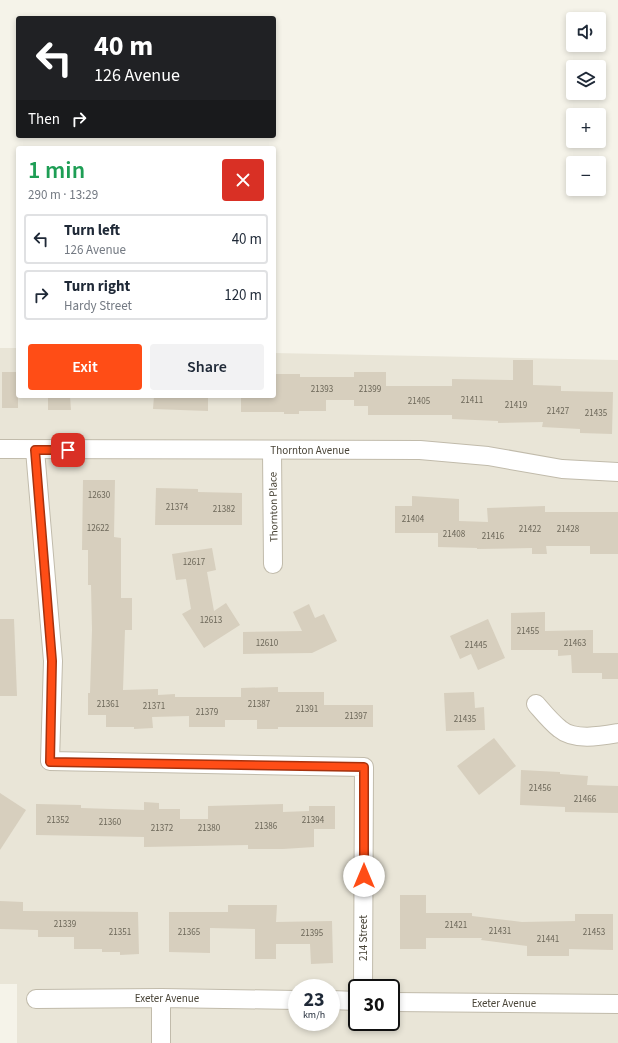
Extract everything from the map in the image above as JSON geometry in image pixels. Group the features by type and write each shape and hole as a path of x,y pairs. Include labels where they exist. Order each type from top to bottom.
{"street":[{"name":"Thornton Avenue","path":"0,449 420,450 480,456 562,469 618,472"},
{"name":"214 Street","path":"35,450 52,661 50,762 364,767 363,979"},
{"name":"Thornton Place","path":"272,450 274,564"},
{"path":"536,704 560,730 567,733 598,736 618,733"},
{"path":"161,998 161,1043"},
{"name":"Exeter Avenue","path":"36,999 161,998 288,1000"},
{"name":"Exeter Avenue","path":"400,1002 618,1004"}],"shaded area":[{"path":"0,348 16,348 16,398 276,398 276,353 618,360 618,1043 17,1043 17,984 0,984"}],"building":[{"path":"513,360 533,360 533,385 561,386 561,391 613,392 612,434 580,433 580,429 542,427 543,422 498,423 498,421 452,419 452,415 368,415 368,406 354,406 354,400 326,400 326,411 299,411 299,414 284,414 284,412 241,412 241,398 276,398 276,374 300,374 300,377 354,377 354,372 386,372 386,386 452,386 452,379 513,380"},
{"path":"2,372 16,372 16,398 18,398 18,408 2,408"},
{"path":"48,398 70,398 71,410 48,410"},
{"path":"154,398 208,398 208,411 153,409"},
{"path":"83,480 115,480 114,537 121,538 121,598 132,598 132,630 125,630 123,690 158,689 158,695 175,694 175,697 241,697 241,688 278,687 278,692 324,692 324,705 373,705 373,727 278,727 278,729 257,729 257,720 225,720 225,727 189,727 189,716 152,717 153,728 134,729 134,727 106,727 106,715 88,715 92,630 91,585 88,585 88,550 82,550"},
{"path":"156,488 198,489 198,492 242,493 242,525 155,525"},
{"path":"412,496 459,499 459,521 488,522 487,508 545,506 545,512 618,512 618,554 590,554 590,546 546,546 547,554 532,554 532,548 477,549 438,547 438,533 395,533 395,506 412,506"},
{"path":"212,548 216,570 207,572 214,611 226,603 240,625 204,648 182,614 191,609 186,579 176,580 172,554"},
{"path":"309,604 315,618 324,614 337,641 312,653 243,654 243,632 302,631 293,612"},
{"path":"545,612 545,631 593,630 593,653 618,653 618,679 602,679 602,673 572,673 571,655 558,656 558,650 511,650 511,613"},
{"path":"0,619 14,619 17,696 0,696"},
{"path":"488,619 505,658 478,670 471,654 460,659 450,636"},
{"path":"474,692 475,708 484,707 485,730 446,731 444,693"},
{"path":"494,738 516,766 479,795 457,766"},
{"path":"521,770 560,772 560,774 588,776 587,785 618,786 618,813 565,812 565,807 520,805"},
{"path":"0,793 26,810 0,850"},
{"path":"144,802 159,803 159,809 180,809 180,819 208,819 208,806 283,804 283,812 309,811 309,806 335,806 335,829 314,829 314,847 283,849 248,849 248,845 144,847 144,837 36,835 36,804 81,805 81,808 144,810"},
{"path":"400,895 426,895 426,913 472,913 472,916 522,922 575,921 575,914 613,914 613,950 569,949 569,956 527,956 527,946 481,940 482,938 426,938 426,949 400,949"},
{"path":"0,901 23,902 23,911 138,912 139,954 120,955 120,952 102,952 102,949 74,949 74,937 38,937 38,930 0,929"},
{"path":"228,905 277,905 276,922 332,921 333,963 311,964 310,944 276,944 276,959 255,959 255,929 210,928 210,953 169,952 169,912 228,912"}],"route":[{"path":"68,450 35,450 52,661 50,762 364,767 364,876"}]}
